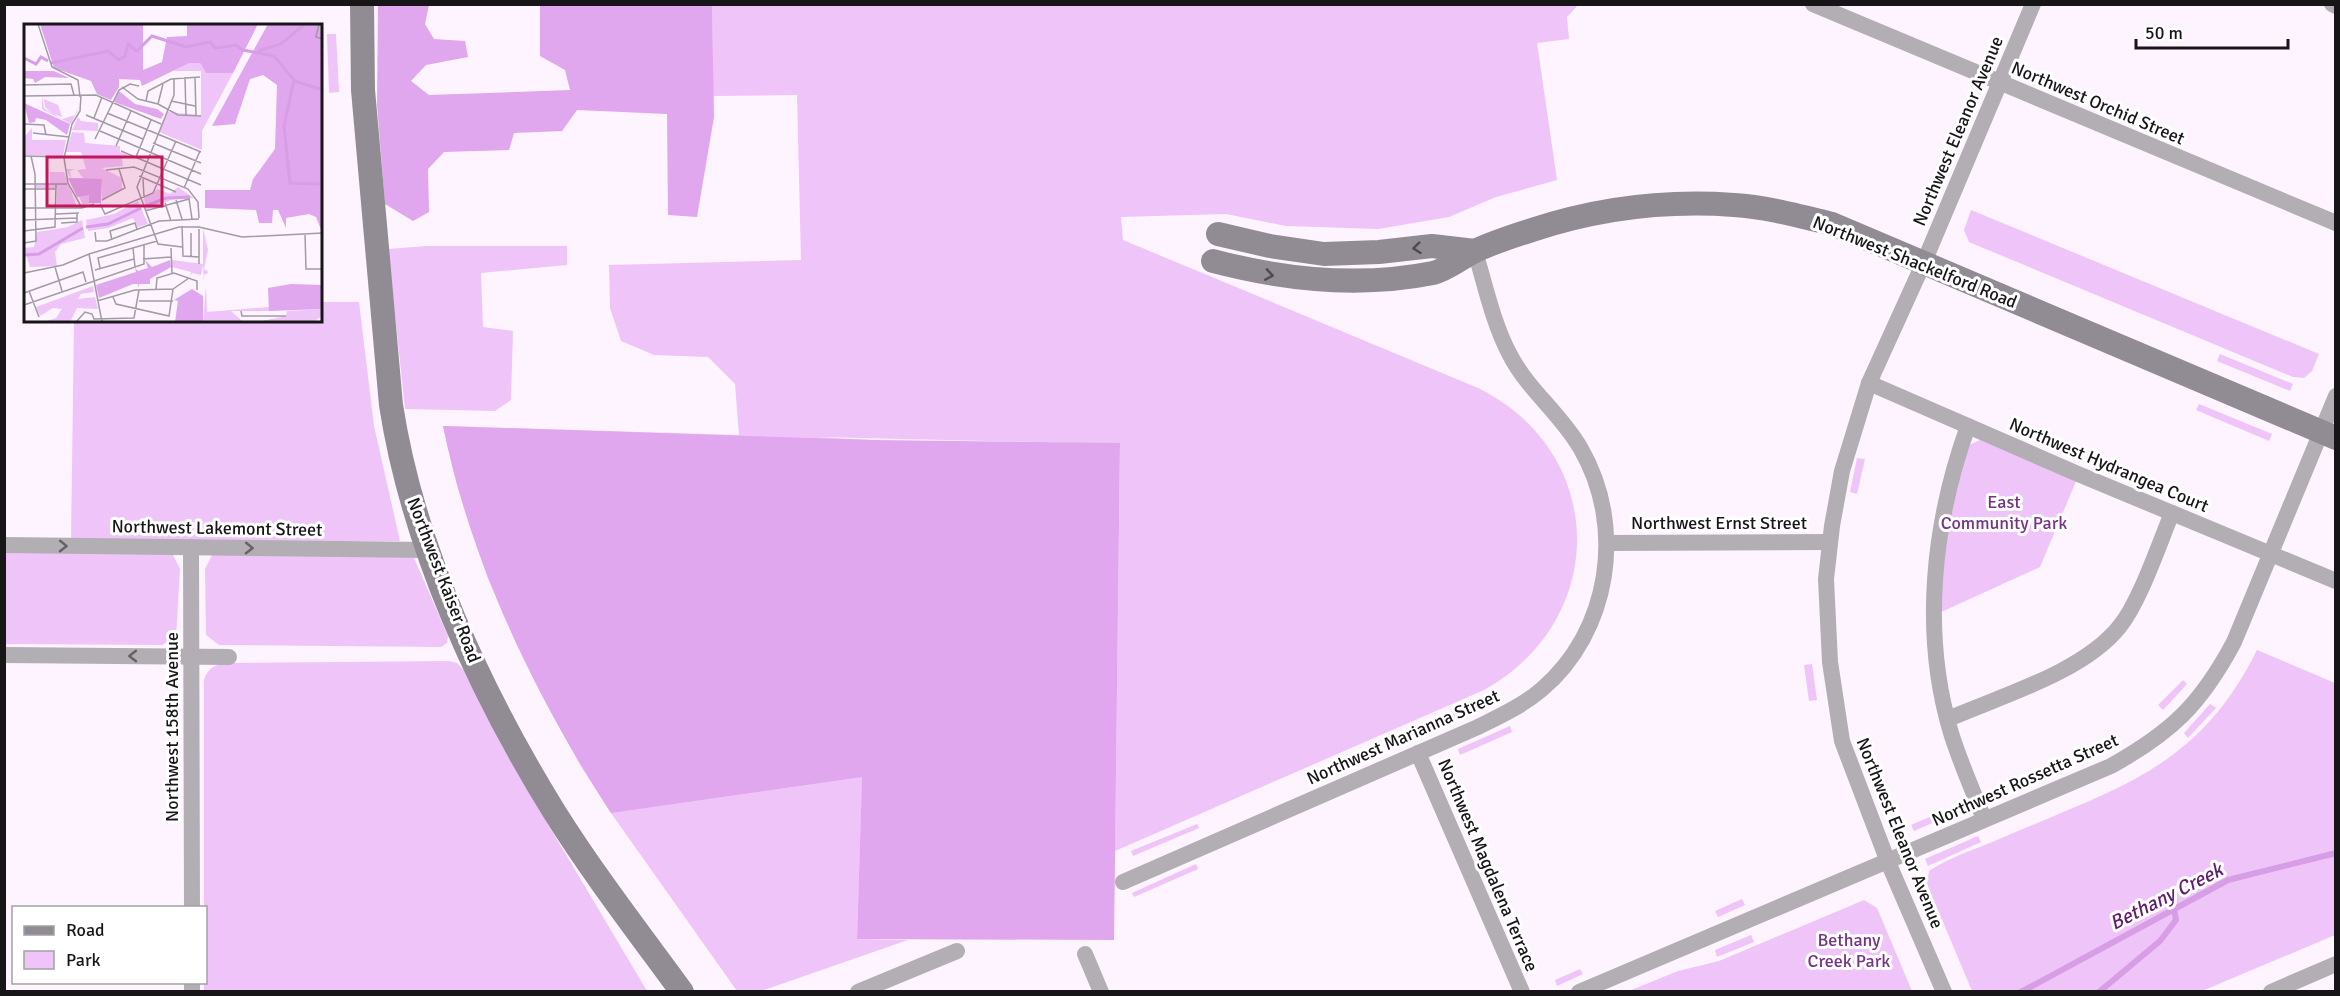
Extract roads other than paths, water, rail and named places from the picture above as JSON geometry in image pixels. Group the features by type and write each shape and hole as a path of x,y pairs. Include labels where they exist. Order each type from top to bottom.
{"street":[{"name":"Northwest Kaiser Road","path":"362,4 363,90 391,405 398,446 428,550 458,625 492,698 534,777 601,880 682,992"},
{"name":"Northwest Orchid Street","path":"1813,4 2336,224"},
{"name":"Northwest Eleanor Avenue","path":"1944,992 1888,862 1840,731 1826,620 1830,542 1842,471 1869,383 1924,262 2033,4"},
{"name":"Northwest Shackelford Road","path":"1213,261 1268,276 1366,280 1406,278 1437,272 1475,251 1532,230 1621,208 1733,205 1783,212 1832,224 2328,435"},
{"name":"Northwest Shackelford Road","path":"1218,234 1270,246 1324,254 1379,252 1432,246 1475,251"},
{"name":"Northwest Marianna Street","path":"1123,882 1514,709 1541,690 1580,644 1594,614 1607,567 1609,543 1595,476 1580,447 1510,355 1493,314 1475,251"},
{"name":"Northwest Hydrangea Court","path":"1869,383 2336,581"},
{"name":"Northwest Rossetta Street","path":"1579,992 2111,765 2159,736 2193,707 2217,675 2235,642 2270,554 2328,435 2336,396"},
{"path":"1968,426 1954,464 1941,521 1934,588 1941,687 1948,719 1984,819"},
{"path":"1948,719 2067,668 2088,657 2108,640 2122,625 2172,513"},
{"name":"Northwest Ernst Street","path":"1609,543 1830,542"},
{"name":"Northwest Lakemont Street","path":"4,545 428,550"},
{"name":"Northwest 158th Avenue","path":"191,547 192,906"},
{"path":"4,655 229,657"},
{"name":"Northwest Magdalena Terrace","path":"1418,753 1522,992"},
{"path":"858,992 957,951"},
{"path":"1085,954 1101,992"},
{"path":"2271,992 2336,964"}],"waterway":[{"name":"Bethany Creek","path":"2021,992 2228,880 2336,853"},
{"path":"2099,992 2160,941 2176,920 2174,909"}],"park label":[{"name":"East Community Park","path":"2004,512"},
{"name":"Bethany Creek Park","path":"1849,950"}]}
